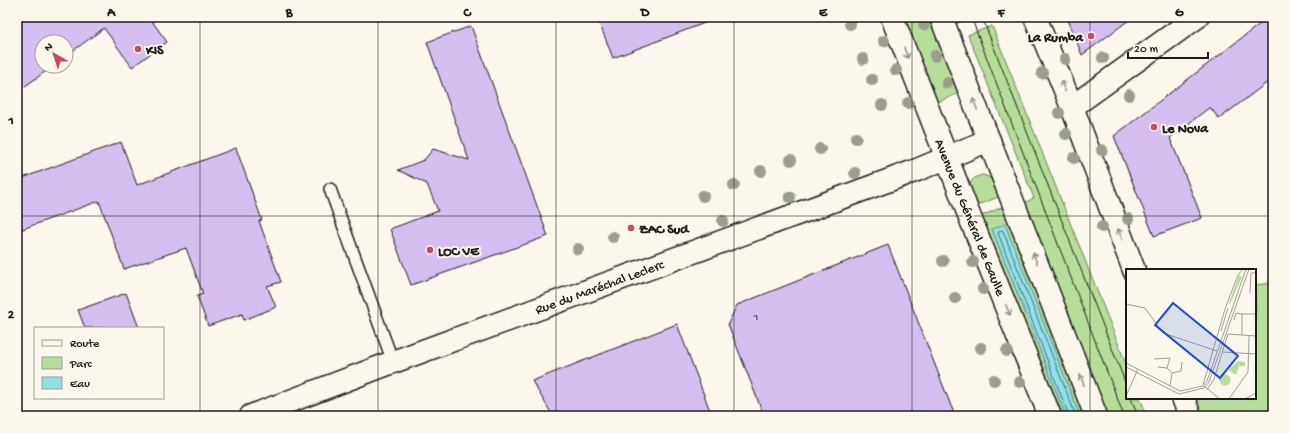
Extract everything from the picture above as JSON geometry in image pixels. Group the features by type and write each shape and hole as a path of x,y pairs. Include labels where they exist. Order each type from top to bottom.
{"street":[{"name":"Avenue du Général de Gaulle","path":"892,17 948,157 969,215 1050,416"},
{"path":"941,17 1096,416"},
{"path":"1035,17 1072,108 1134,269"},
{"path":"1072,108 1196,17"},
{"name":"Rue du Maréchal Leclerc","path":"251,416 393,362 917,170 989,140"},
{"path":"1183,399 1190,416"}],"lane":[{"path":"330,189 393,362"}],"green space":[{"path":"900,17 930,17 960,93 935,103"},
{"path":"950,17 973,17 953,25"},
{"path":"992,26 1126,363 1126,399 1140,399 1147,416 1106,416 1022,204 1034,198 968,35"},
{"path":"983,175 993,180 1001,196 975,206 970,191 971,183 977,177"},
{"path":"1005,206 1088,416 1080,416 1005,225 992,229 1066,416 1060,416 979,217"},
{"path":"1273,283 1273,416 1199,416 1192,399 1256,399 1256,285"}],"water":[{"path":"1005,224 1080,416 1066,416 992,229"}],"building":[{"name":"KIS","path":"17,17 149,17 167,42 132,67 104,28 74,50 74,34 34,34 34,74 42,74 17,92"},
{"path":"597,17 715,17 715,19 613,58"},
{"name":"La Rumba","path":"1067,17 1133,17 1082,55"},
{"name":"Le Nova","path":"1265,20 1273,33 1273,78 1219,119 1210,107 1170,138 1202,218 1154,236 1114,136"},
{"path":"471,26 548,236 411,285 390,229 438,211 427,184 398,170 424,160 433,149 469,160 427,42"},
{"path":"121,142 137,185 236,148 262,220 259,221 281,282 267,286 276,307 244,320 242,314 208,326 197,296 203,294 186,248 124,269 99,201 17,231 17,180"},
{"path":"888,245 955,416 764,416 728,324 737,305"},
{"path":"126,293 139,327 85,327 78,310"},
{"path":"677,324 712,416 553,416 532,381"}],"tram line":[{"path":"971,17 1124,416"},
{"path":"982,17 1126,384"},
{"path":"1131,399 1138,416"}],"place":[{"name":"La Rumba","path":"1091,36"},
{"name":"KIS","path":"138,49"},
{"name":"Le Nova","path":"1154,127"},
{"name":"ZAC Sud","path":"631,228"},
{"name":"LOC VE","path":"430,250"}]}
